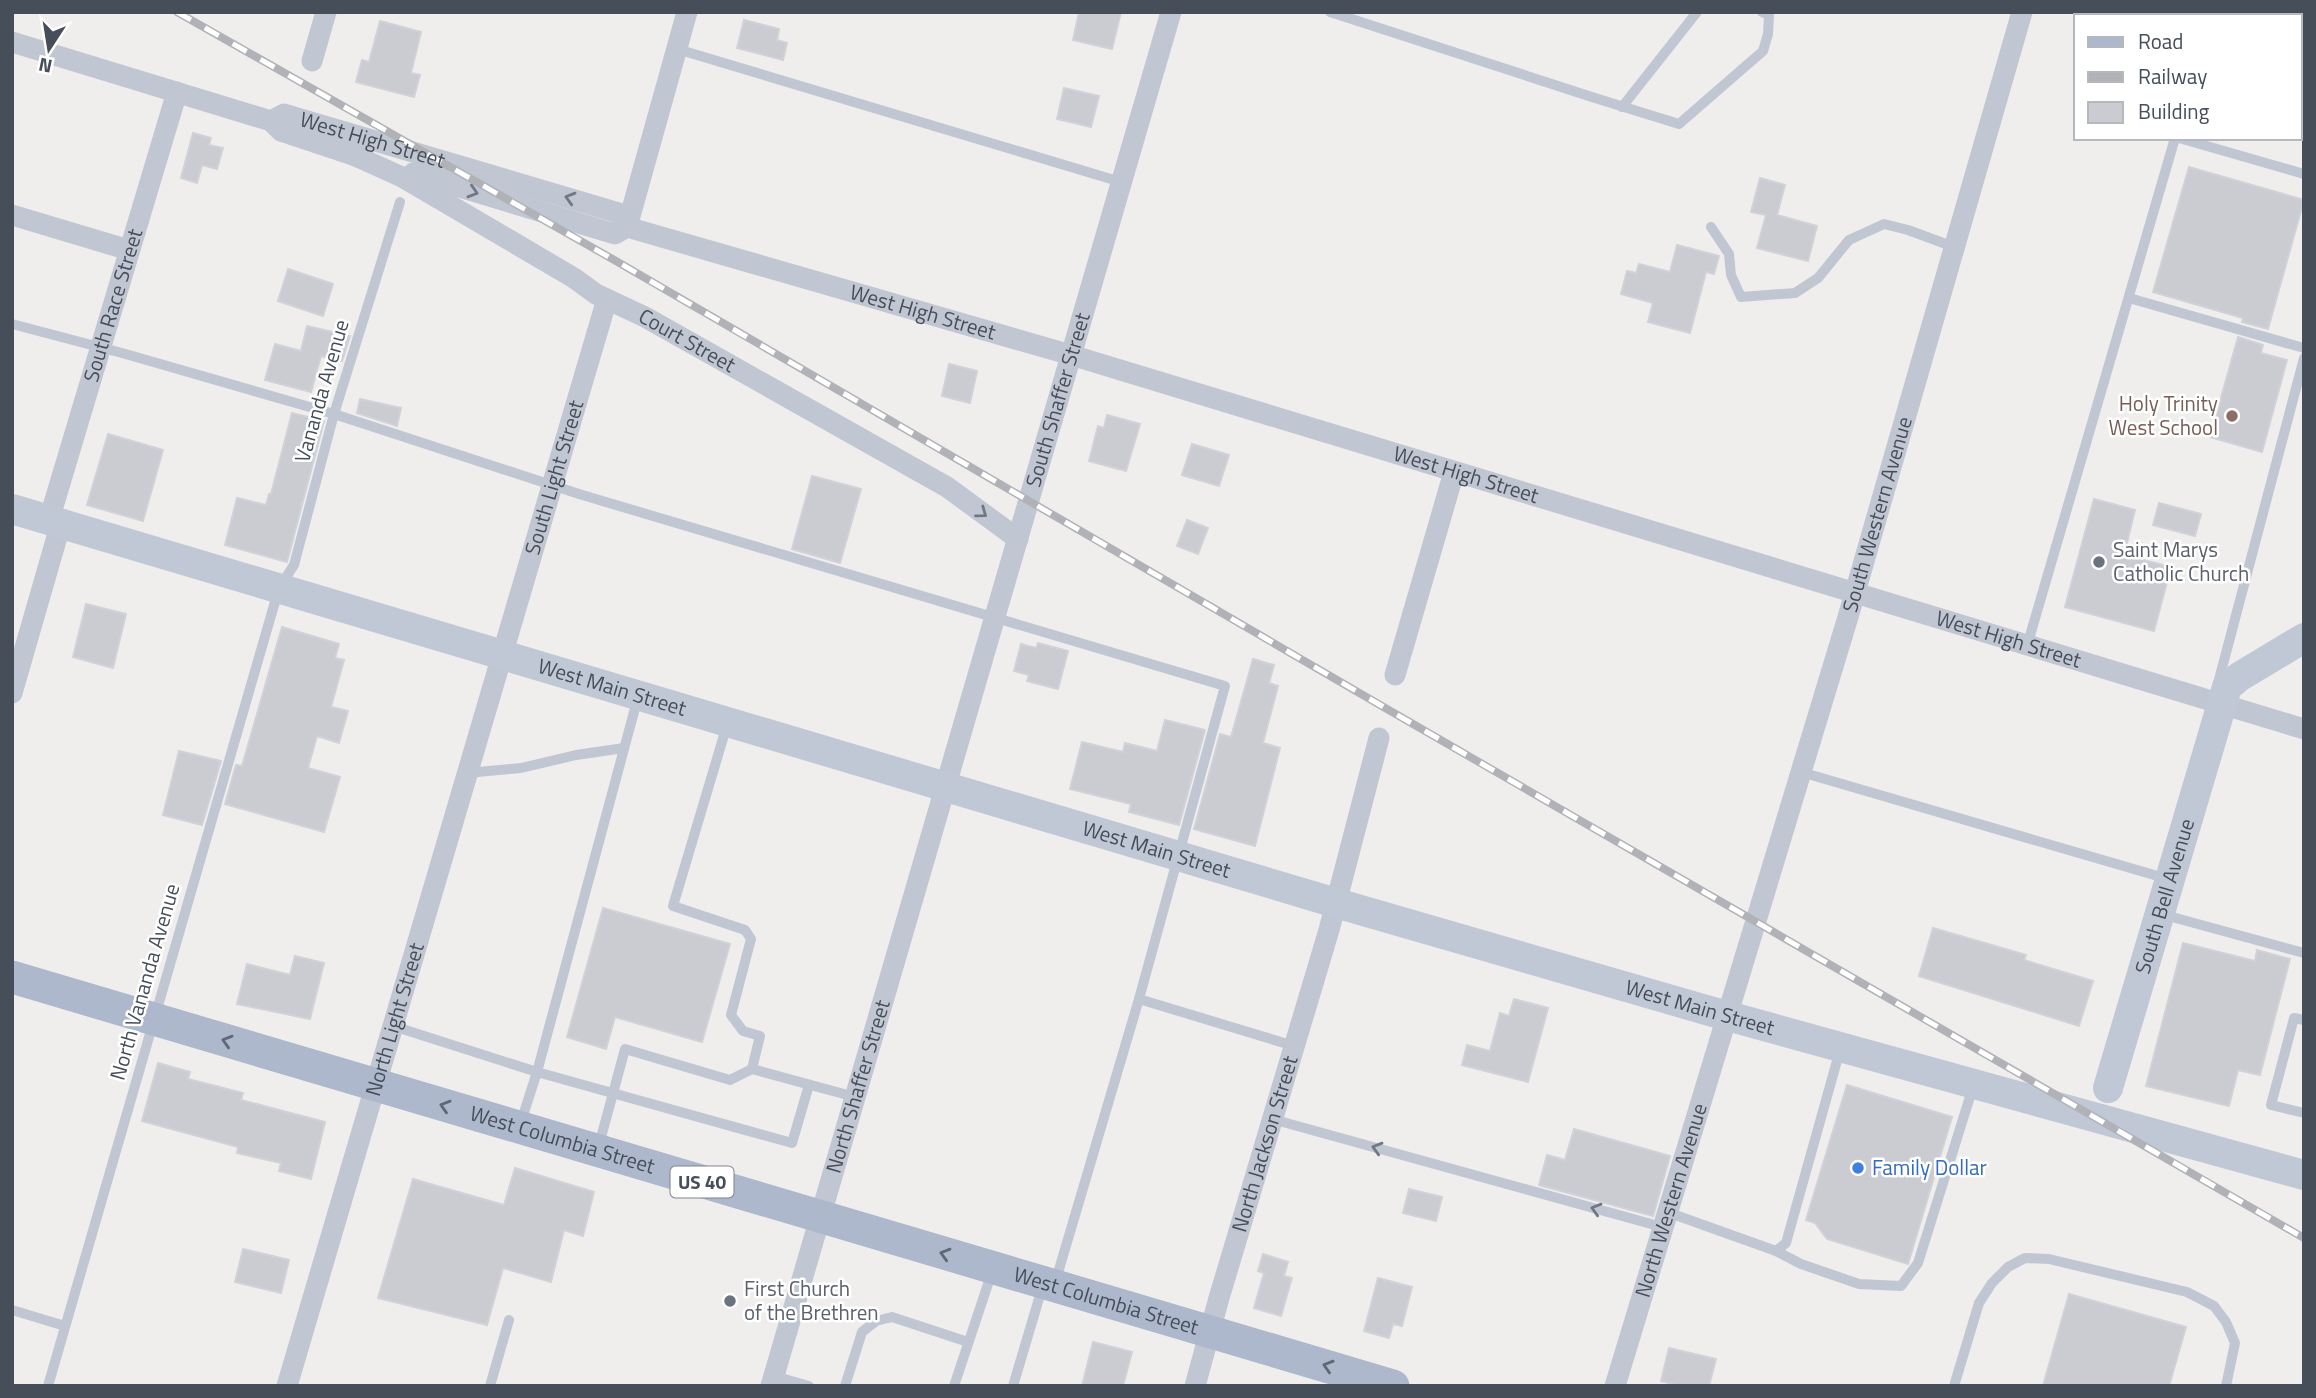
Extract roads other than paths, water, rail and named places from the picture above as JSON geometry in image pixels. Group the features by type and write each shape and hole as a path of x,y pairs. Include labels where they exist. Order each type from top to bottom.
{"main road":[{"name":"West Columbia Street","path":"12,977 1393,1386"}],"street":[{"path":"312,61 326,12"},
{"path":"627,227 687,12"},
{"name":"South Shaffer Street","path":"945,787 1171,12"},
{"name":"South Western Avenue","path":"1727,1016 1848,617 2022,12"},
{"name":"West High Street","path":"12,42 271,121 281,131 351,154 615,234 627,227"},
{"name":"South Race Street","path":"12,693 100,346 177,92"},
{"name":"West High Street","path":"271,121 284,114 619,213 627,227 1071,355 2304,729"},
{"name":"Court Street","path":"351,154 402,177 607,299 645,317 947,487 1018,539"},
{"path":"12,215 129,250"},
{"name":"South Light Street","path":"502,655 607,299"},
{"path":"1395,675 1454,472"},
{"name":"West Main Street","path":"12,509 1178,856 1727,1016 2304,1175"},
{"name":"South Bell Avenue","path":"2108,1088 2217,703 2227,687 2239,677 2304,638"},
{"name":"North Light Street","path":"287,1386 502,655"},
{"name":"North Jackson Street","path":"1195,1386 1336,902 1379,738"},
{"name":"North Shaffer Street","path":"772,1381 945,787"},
{"name":"North Western Avenue","path":"1615,1386 1727,1016"}],"lane":[{"path":"1330,12 1679,124 1763,51 1768,34 1769,15 1762,12"},
{"path":"1622,107 1697,12"},
{"path":"677,48 1122,182"},
{"path":"2027,646 2176,140"},
{"path":"2184,140 2304,174"},
{"name":"Vananda Avenue","path":"279,588 294,565 334,414 400,202"},
{"path":"1711,227 1729,254 1731,275 1741,298 1795,293 1818,278 1849,240 1884,224 1954,247"},
{"path":"2129,298 2304,348"},
{"path":"12,324 100,346 334,414 552,486 1225,686 1139,999 1049,1284 1013,1386"},
{"path":"2217,703 2304,358"},
{"name":"North Vananda Avenue","path":"48,1386 279,588"},
{"path":"520,1128 639,695"},
{"path":"727,722 673,906 745,930 751,939 732,1015 743,1031 760,1036 752,1069"},
{"path":"467,773 522,768 576,755 624,748"},
{"path":"1801,772 2169,880"},
{"path":"2159,914 2304,953"},
{"path":"1139,999 1294,1046"},
{"path":"2304,1020 2294,1018 2272,1105 2304,1113"},
{"path":"393,1026 537,1072 792,1143 809,1084"},
{"path":"1776,1251 1786,1243 1790,1233 1840,1047"},
{"path":"597,1151 625,1049 730,1080 752,1069 855,1097"},
{"path":"1272,1119 1776,1251 1801,1264 1859,1284 1901,1286 1918,1263 1974,1084"},
{"path":"1954,1386 1979,1303 1992,1283 2008,1267 2025,1258 2049,1259 2187,1292 2214,1306 2226,1322 2235,1343 2226,1386"},
{"path":"954,1386 993,1268"},
{"path":"12,1310 65,1326"},
{"path":"845,1386 862,1332 876,1321 891,1317 968,1342"},
{"path":"490,1386 509,1320"},
{"path":"772,1381 809,1386"}],"railway":[{"path":"177,12 616,261 2304,1238"}],"place":[{"name":"Holy Trinity West School","path":"2232,416"},
{"name":"Saint Marys Catholic Church","path":"2099,562"},
{"name":"Family Dollar","path":"1858,1168"},
{"name":"First Church of the Brethren","path":"730,1301"}]}
